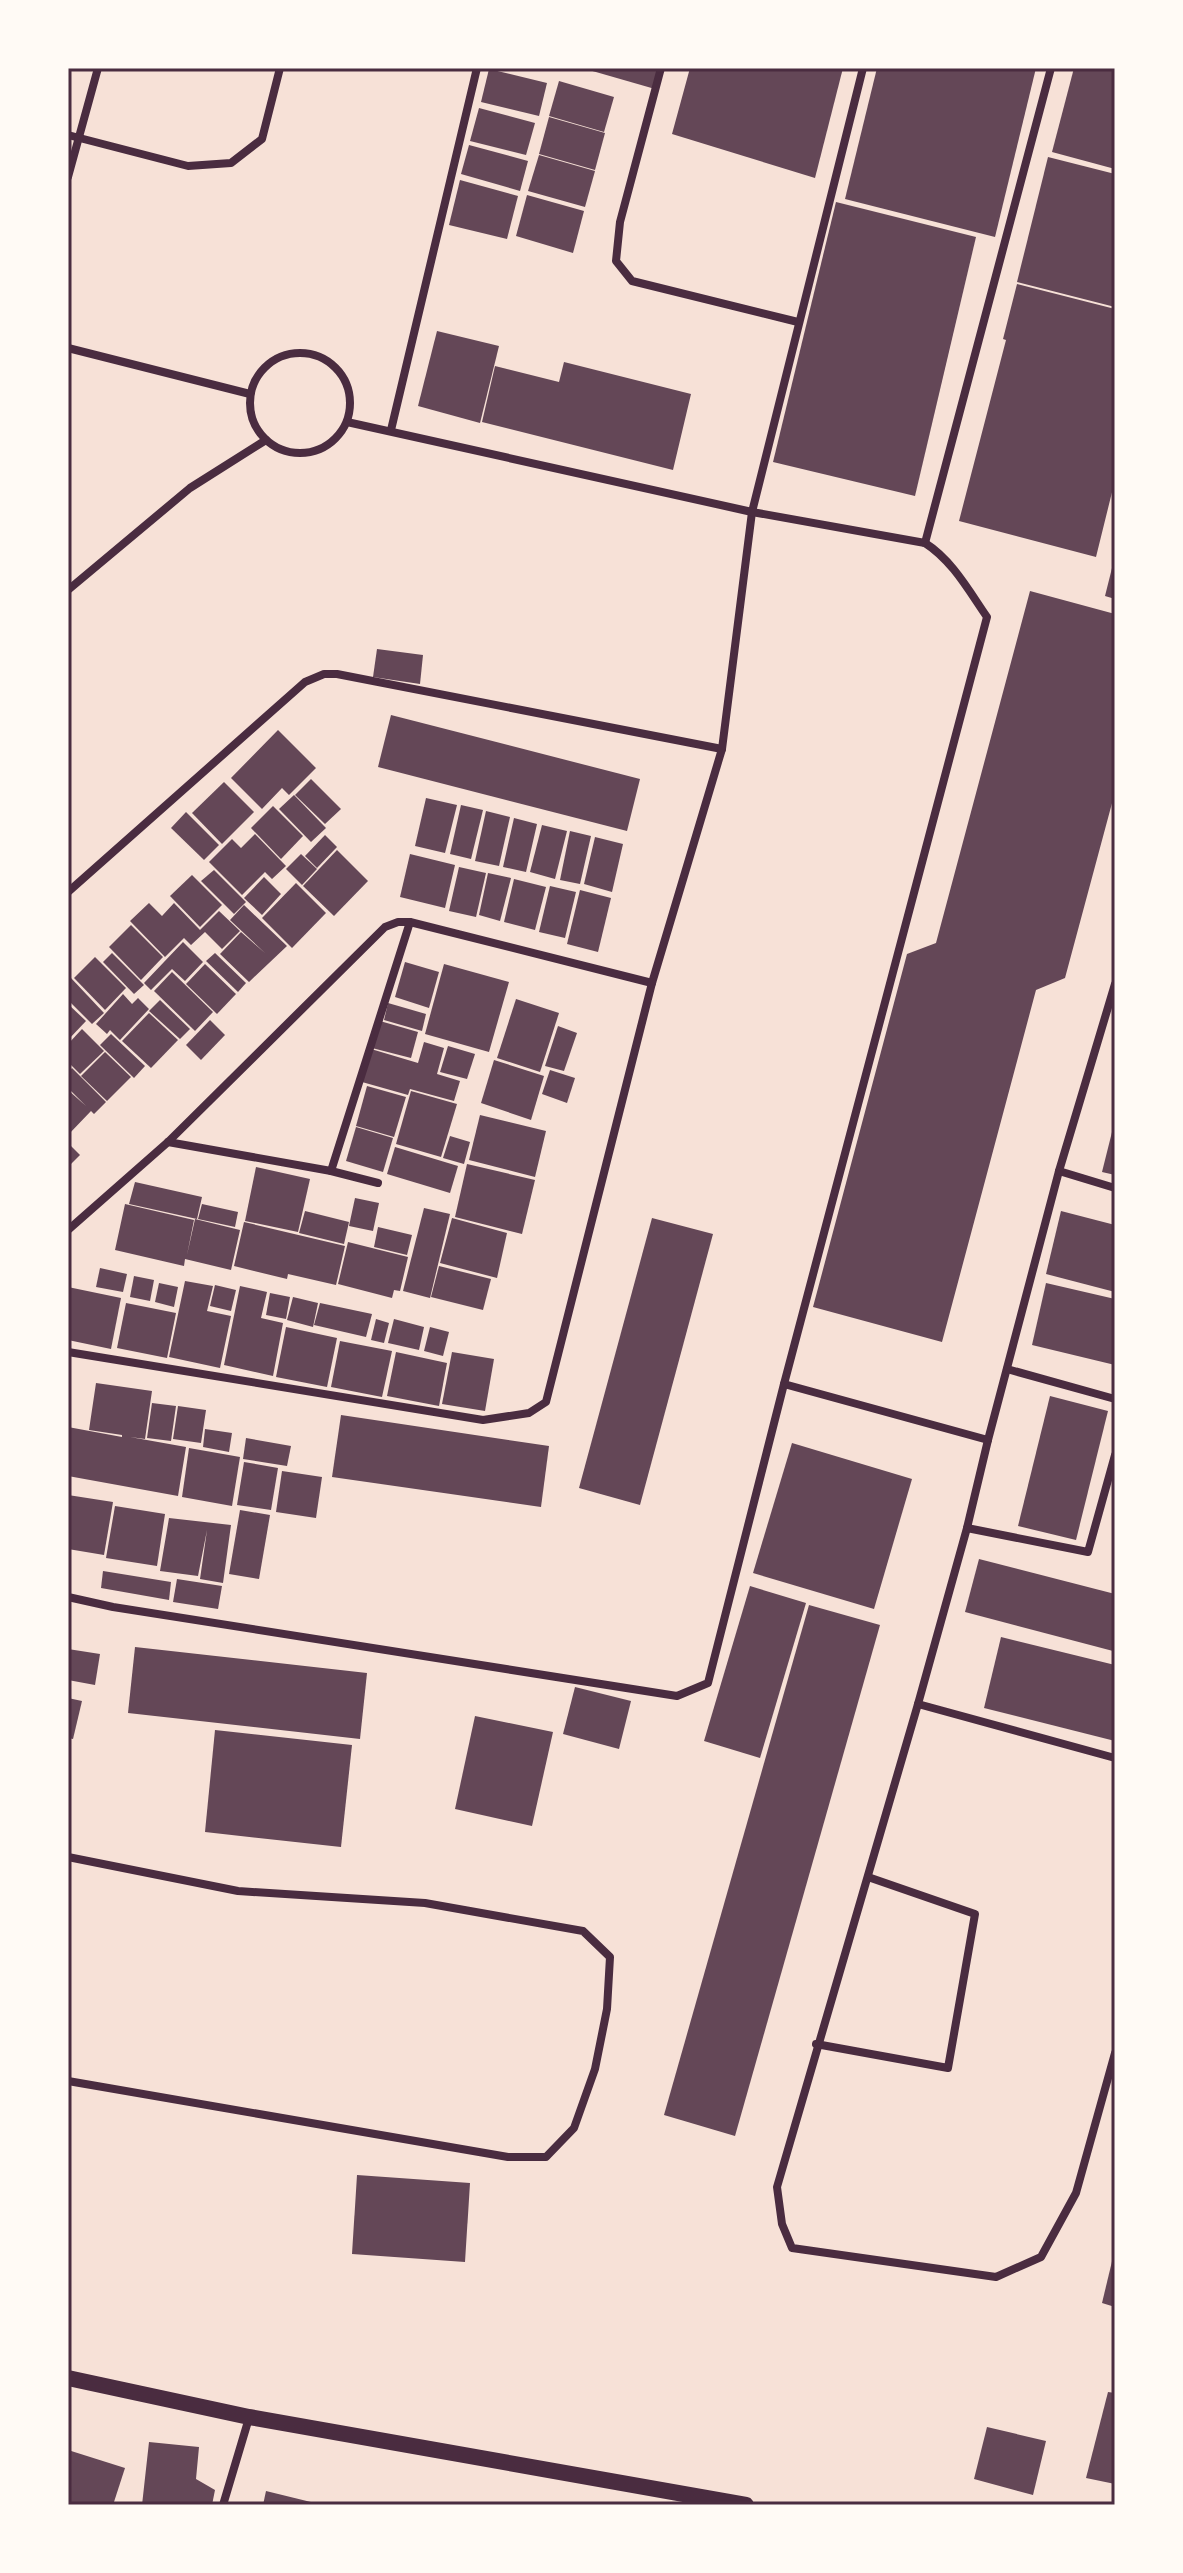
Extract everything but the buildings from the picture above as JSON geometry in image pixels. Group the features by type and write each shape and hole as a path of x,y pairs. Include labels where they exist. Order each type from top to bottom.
{"main road":[{"path":"68,2378 249,2417 746,2505"}],"street":[{"path":"68,177 98,68"},
{"path":"68,135 188,166 231,163 262,139 280,68"},
{"path":"391,430 477,68"},
{"path":"661,68 620,222 616,261 632,281 798,322"},
{"path":"68,1352 483,1420 529,1413 546,1402 652,983 722,749 752,512 863,68"},
{"path":"925,543 1051,68"},
{"path":"68,348 250,394"},
{"path":"297,352 314,353 329,361 341,373 349,389 351,405 347,422 339,436 327,446 311,452 295,453 280,449 266,440 255,426 250,411 250,394 255,378 273,360 297,352"},
{"path":"68,1597 113,1607 677,1696 708,1683 987,617 959,576 925,543 752,512 347,422"},
{"path":"68,590 190,488 266,440"},
{"path":"68,892 305,682 324,674 337,674 722,749"},
{"path":"68,1230 168,1142 385,927 410,922 652,983"},
{"path":"331,1171 410,922"},
{"path":"1115,984 1059,1171 918,1704 816,2044 777,2187 782,2224 792,2248 996,2277 1041,2257 1076,2193 1115,2053"},
{"path":"1105,1020 1115,1021"},
{"path":"168,1142 331,1171 378,1183"},
{"path":"1059,1171 1115,1188"},
{"path":"1007,1369 1115,1399"},
{"path":"784,1384 988,1440"},
{"path":"967,1528 1088,1552 1115,1455"},
{"path":"918,1704 1115,1758"},
{"path":"68,1857 238,1891 425,1903 583,1931 610,1957 607,2009 595,2069 574,2128 546,2157 508,2157 68,2081"},
{"path":"816,2044 948,2068 975,1914 868,1877"},
{"path":"223,2505 249,2417"}]}
